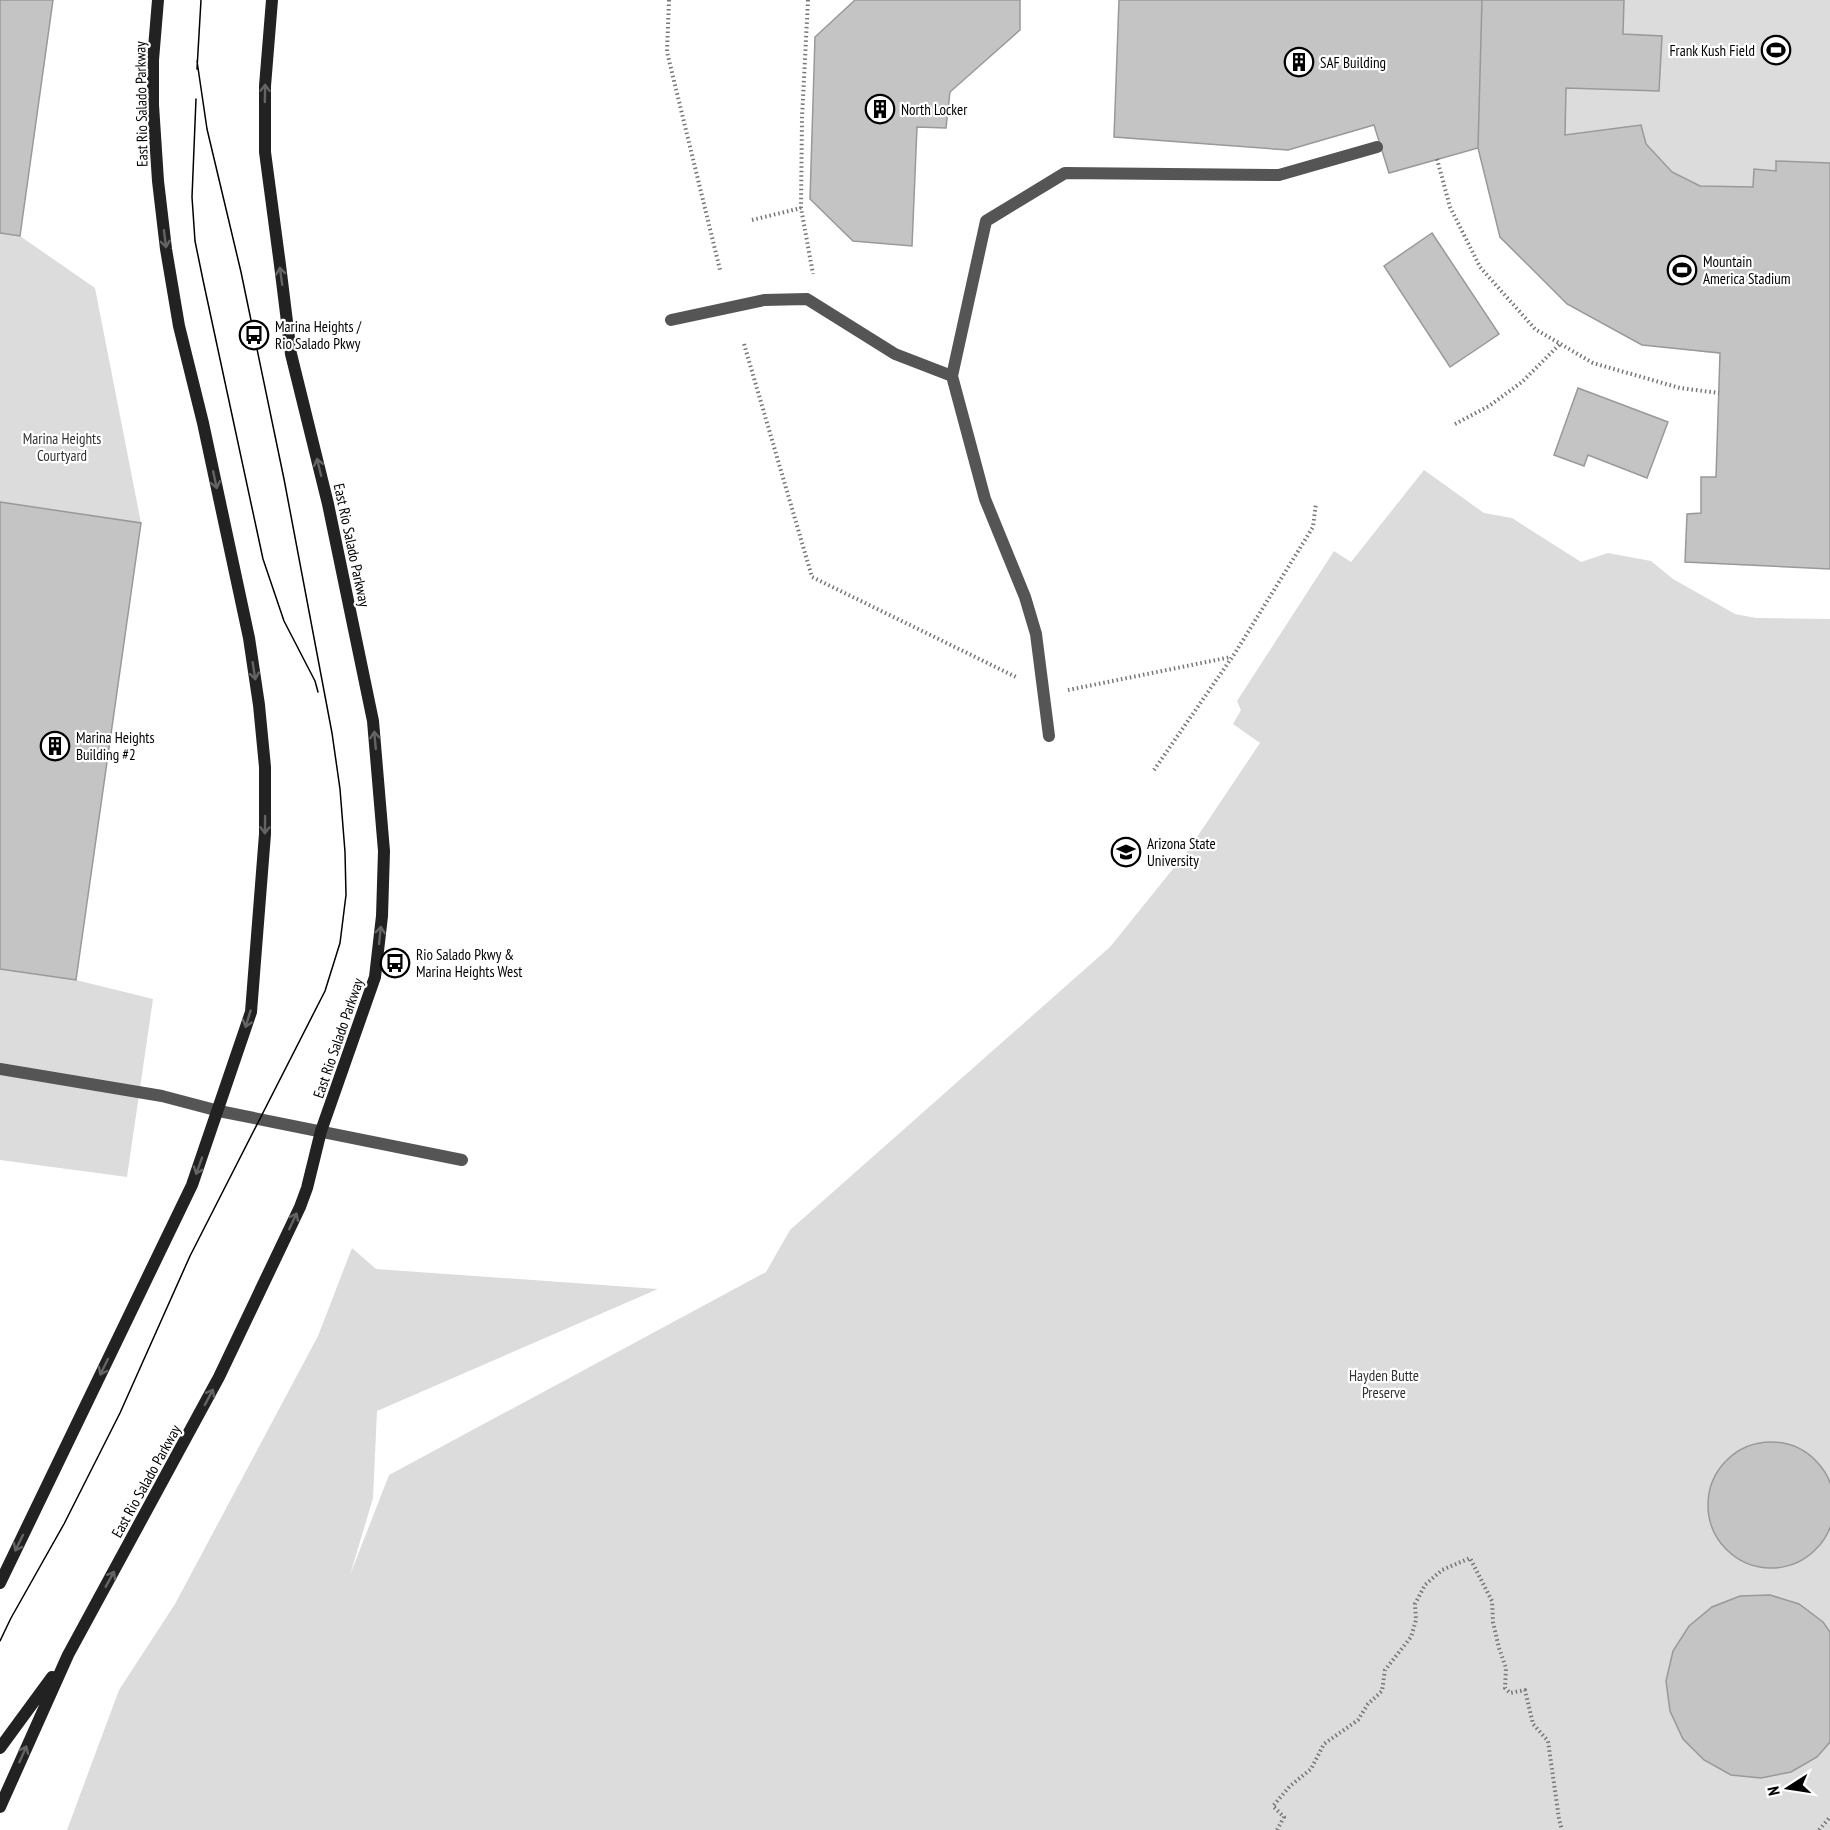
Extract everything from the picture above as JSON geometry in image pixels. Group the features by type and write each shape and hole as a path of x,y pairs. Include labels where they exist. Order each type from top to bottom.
{"main road":[{"name":"East Rio Salado Parkway","path":"0,1583 192,1185 251,1012 265,834 265,767 249,638 179,326 166,249 158,181 153,105 153,60 158,0"},
{"name":"East Rio Salado Parkway","path":"0,1807 68,1655 219,1377 307,1188 321,1131 375,977 382,916 384,851 373,721 328,504 291,354 265,152 265,86 273,0"},
{"path":"0,1748 68,1655"}],"lane":[{"path":"1049,736 1036,634 1025,597 985,500 952,376 986,221 1065,173 1279,175 1377,147"},
{"path":"671,320 764,300 807,299 895,354 952,376"},
{"path":"0,1069 162,1096 219,1111 462,1160"}],"path":[{"path":"669,0 667,52 720,270"},
{"path":"808,0 801,118 801,208 819,306"},
{"path":"1437,159 1450,207 1480,267 1535,329 1593,363 1680,388 1719,393"},
{"path":"752,220 801,208"},
{"path":"744,344 812,577 1043,689 1056,693 1232,657"},
{"path":"1455,424 1489,406 1522,382 1560,344"},
{"path":"1154,770 1232,657 1312,528 1316,503"},
{"path":"1277,1830 1284,1817 1274,1806 1290,1786 1311,1769 1324,1744 1358,1720 1368,1704 1382,1691 1385,1670 1411,1637 1416,1620 1415,1604 1425,1585 1442,1570 1470,1558 1492,1601 1495,1631 1506,1668 1505,1688 1510,1693 1525,1689 1533,1725 1548,1741 1562,1830"},
{"path":"1819,1830 1830,1817"}],"green space":[{"name":"Mountain America Stadium","path":"1482,0 1830,0 1830,566 1687,539 1687,514 1701,513 1701,477 1716,477 1720,354 1642,345 1567,304"},
{"name":"Marina Heights Courtyard","path":"0,233 20,236 95,288 141,523 0,502"},
{"name":"Hayden Butte Preserve","path":"1424,470 1484,513 1512,518 1581,562 1608,553 1651,561 1673,579 1735,614 1756,618 1830,619 1830,1830 67,1830 119,1690 175,1604 318,1336 352,1248 376,1269 658,1289 377,1411 373,1498 350,1575 389,1475 766,1272 790,1230 1110,947 1189,849 1260,743 1233,724 1241,710 1237,701 1334,551 1351,562"},
{"path":"0,969 76,980 153,999 127,1177 0,1160"}],"building":[{"path":"0,0 53,0 20,236 0,233"},
{"name":"North Locker","path":"855,0 1020,0 1020,30 950,92 946,128 917,127 912,246 853,241 810,199 815,37"},
{"name":"SAF Building","path":"1119,0 1482,0 1478,148 1389,173 1374,125 1288,150 1114,137"},
{"name":"Mountain America Stadium","path":"1482,0 1624,0 1623,34 1662,36 1659,91 1566,88 1565,135 1641,125 1646,144 1672,172 1700,186 1753,187 1754,169 1776,171 1776,161 1830,163 1830,569 1685,562 1687,514 1701,513 1701,477 1716,477 1720,353 1642,345 1567,304 1500,237 1478,148"},
{"path":"1432,233 1499,334 1450,367 1384,266"},
{"path":"1578,388 1668,422 1647,478 1588,455 1584,466 1554,455"},
{"name":"Marina Heights Building #2","path":"0,502 141,523 76,980 0,969"},
{"path":"1771,1442 1795,1447 1815,1461 1829,1481 1834,1505 1829,1529 1815,1549 1795,1563 1771,1568 1747,1563 1727,1549 1713,1529 1708,1505 1713,1481 1727,1461 1747,1447"},
{"path":"1770,1595 1799,1604 1823,1622 1830,1632 1830,1742 1817,1757 1791,1772 1761,1778 1731,1775 1704,1760 1683,1739 1670,1711 1666,1681 1673,1651 1689,1626 1712,1607 1740,1596"}],"tram line":[{"path":"197,69 201,0"},
{"path":"0,1641 64,1524 120,1413 190,1256 325,991 340,943 346,895 340,789 332,733 284,479 241,272 207,129 197,61"},
{"path":"196,99 192,197 195,241 203,280 263,559 284,621 315,681 318,692"}],"place":[{"name":"Frank Kush Field","path":"1776,50"},
{"name":"SAF Building","path":"1299,62"},
{"name":"North Locker","path":"880,109"},
{"name":"Mountain America Stadium","path":"1682,270"},
{"name":"Marina Heights / Rio Salado Pkwy","path":"254,335"},
{"name":"Marina Heights Building #2","path":"55,746"},
{"name":"Arizona State University","path":"1126,852"},
{"name":"Rio Salado Pkwy & Marina Heights West","path":"395,963"}]}
